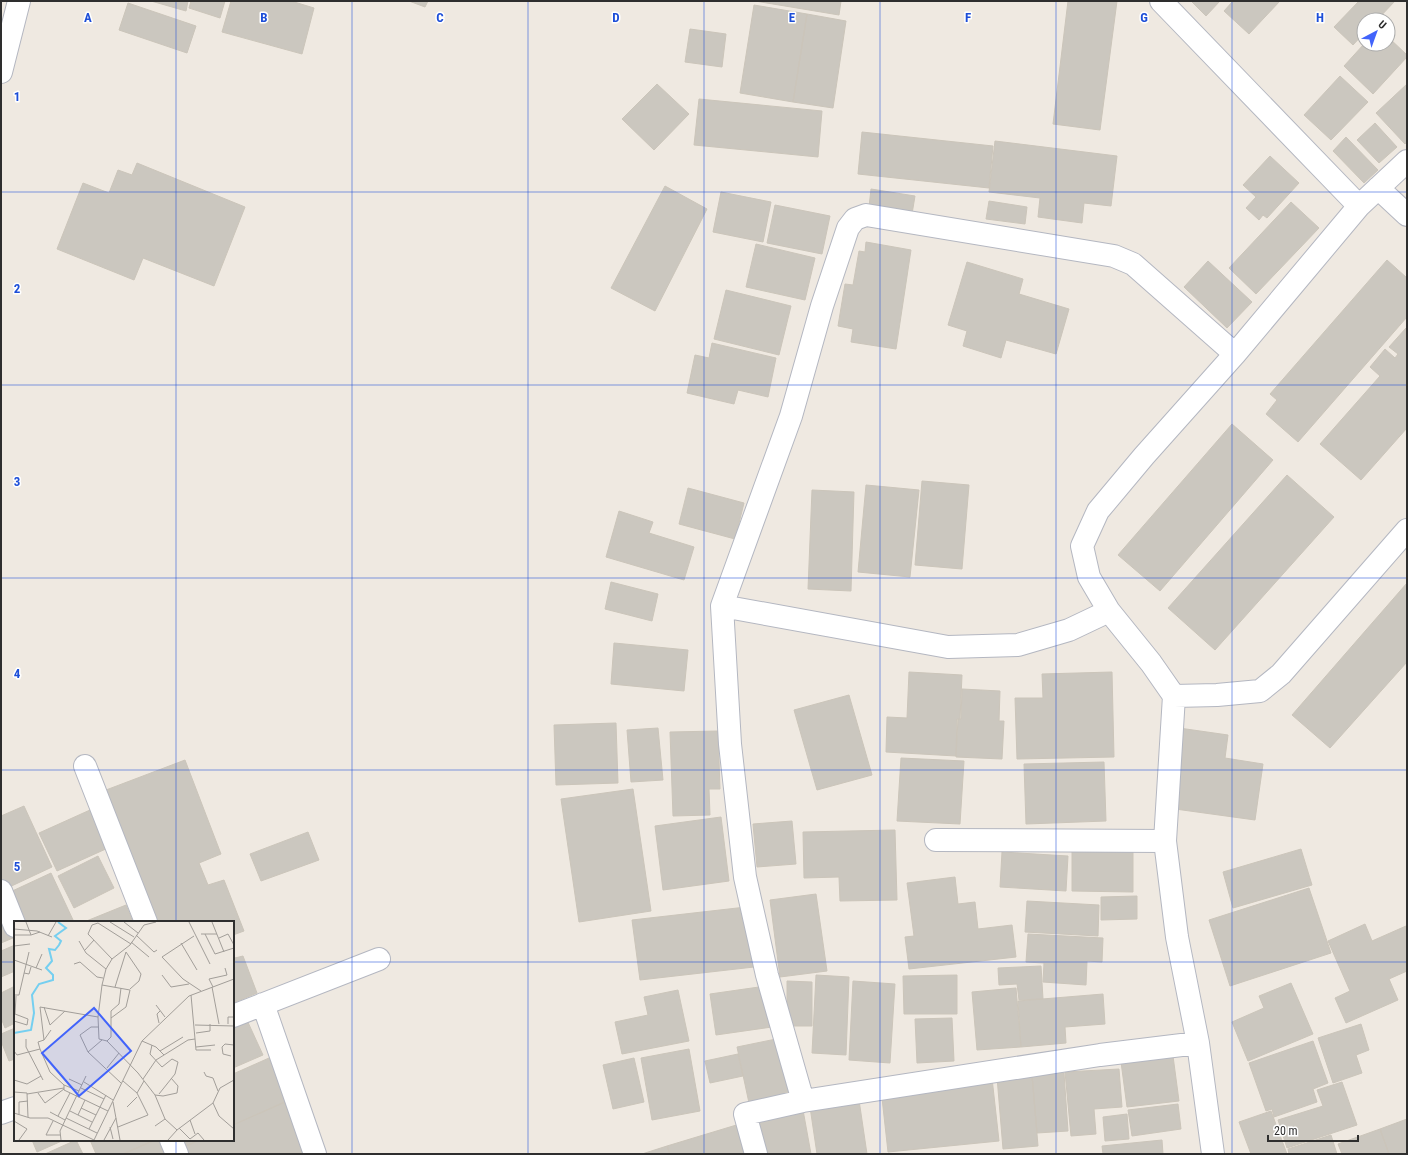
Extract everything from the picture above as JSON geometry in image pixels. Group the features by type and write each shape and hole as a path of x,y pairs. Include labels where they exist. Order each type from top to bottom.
{"street":[{"path":"1,72 19,1"},
{"path":"1161,1 1359,206"},
{"path":"1213,1154 1198,1043 1177,937 1165,841 1174,696 1151,663 1109,611 1089,577 1082,546 1098,511 1144,456 1235,354 1359,206 1407,161"},
{"path":"1378,188 1407,215"},
{"path":"803,1101 767,975 745,878 730,744 722,606 791,416 822,306 848,228 855,219 866,215 1114,256 1133,264 1235,354"},
{"path":"1174,696 1260,691 1281,674 1407,530"},
{"path":"722,606 948,647 1018,645 1069,630 1109,611"},
{"path":"85,766 146,921"},
{"path":"936,840 1165,841"},
{"path":"1,891 14,924"},
{"path":"234,1016 379,959"},
{"path":"263,1004 315,1154"},
{"path":"756,1154 746,1114 803,1101 1100,1054 1198,1043"},
{"path":"1,1113 14,1108"},
{"path":"171,1141 177,1154"}],"building":[{"path":"151,1 188,1 186,11"},
{"path":"191,1 225,1 220,18 189,8"},
{"path":"231,1 291,1 314,8 302,54 222,32"},
{"path":"409,1 428,1 425,7"},
{"path":"755,1 841,1 839,15"},
{"path":"1068,1 1117,1 1100,130 1053,124"},
{"path":"1191,1 1220,1 1206,16"},
{"path":"1233,1 1280,1 1249,34 1224,11"},
{"path":"1359,1 1395,1 1385,12 1356,12 1356,42 1353,45 1334,27"},
{"path":"128,3 196,26 187,53 119,30"},
{"path":"754,5 807,14 793,102 740,93"},
{"path":"807,14 846,21 833,108 793,102"},
{"path":"690,29 726,34 722,67 685,62"},
{"path":"1396,45 1407,55 1407,57 1373,94 1344,66 1357,52 1396,52"},
{"path":"1340,76 1368,102 1331,140 1304,115"},
{"path":"657,84 689,114 654,150 622,119"},
{"path":"1407,84 1407,142 1405,144 1376,113"},
{"path":"699,99 822,111 818,157 694,145"},
{"path":"1375,123 1397,147 1379,163 1357,140"},
{"path":"862,132 993,146 989,188 858,174"},
{"path":"1346,137 1378,170 1364,183 1333,151"},
{"path":"995,141 1117,156 1111,206 1084,203 1082,223 1038,217 1040,198 989,192"},
{"path":"1270,156 1299,183 1267,218 1263,215 1259,220 1246,208 1256,197 1243,185"},
{"path":"137,163 245,207 214,286 143,258 134,280 57,249 83,183 109,193 118,170 132,175"},
{"path":"665,186 707,209 655,311 611,288"},
{"path":"871,189 915,196 912,214 869,207"},
{"path":"721,192 771,202 763,242 713,232"},
{"path":"989,201 1027,207 1025,224 986,219"},
{"path":"1291,202 1319,228 1256,294 1229,268"},
{"path":"775,205 830,216 822,254 767,243"},
{"path":"866,242 911,250 896,349 851,342 853,329 838,326 845,284 853,285 859,251 865,252"},
{"path":"756,244 815,258 805,300 746,287"},
{"path":"1387,260 1407,278 1407,317 1298,442 1266,414 1277,400 1270,394"},
{"path":"1208,261 1252,302 1227,328 1184,287"},
{"path":"967,262 1023,279 1019,294 1069,309 1056,354 1006,340 1001,358 963,346 967,331 948,325"},
{"path":"726,290 791,306 779,355 714,339"},
{"path":"1406,328 1407,428 1361,480 1320,444 1380,376 1370,367 1385,349 1395,358 1398,354 1389,347"},
{"path":"712,343 776,358 768,397 738,390 734,404 687,393 695,355 709,358"},
{"path":"1232,424 1273,460 1160,591 1118,555"},
{"path":"1287,475 1334,517 1215,650 1168,608"},
{"path":"922,481 969,485 962,569 915,565"},
{"path":"866,485 919,490 910,577 858,572"},
{"path":"688,488 744,503 735,539 679,524"},
{"path":"812,490 854,492 851,591 808,589"},
{"path":"619,511 653,522 649,533 694,547 684,580 606,557"},
{"path":"611,582 658,594 652,621 605,609"},
{"path":"1407,583 1407,662 1330,748 1292,715"},
{"path":"614,643 688,650 684,691 611,684"},
{"path":"909,672 962,675 960,719 957,719 956,756 886,752 887,717 907,718"},
{"path":"1112,672 1114,757 1017,759 1015,698 1043,698 1042,674"},
{"path":"962,689 1000,691 999,721 1004,721 1002,759 956,757 958,719 961,719"},
{"path":"849,695 872,775 817,790 794,710"},
{"path":"616,723 618,783 556,785 554,725"},
{"path":"658,728 663,780 631,782 627,730"},
{"path":"1179,728 1228,735 1225,758 1263,764 1255,820 1168,808"},
{"path":"718,731 720,789 709,789 710,815 673,816 670,732"},
{"path":"901,758 964,761 960,824 897,821"},
{"path":"185,760 221,854 199,863 208,885 224,880 244,931 234,935 234,921 156,921 106,790"},
{"path":"1104,762 1106,821 1026,824 1024,764"},
{"path":"633,789 651,911 579,922 561,799"},
{"path":"24,806 52,867 3,890 1,886 1,816"},
{"path":"90,810 108,848 57,871 39,833"},
{"path":"721,817 729,881 663,890 655,826"},
{"path":"792,821 796,864 757,867 753,824"},
{"path":"895,830 897,900 840,901 839,877 804,878 803,832"},
{"path":"308,832 319,860 261,881 250,854"},
{"path":"1301,849 1312,885 1233,908 1223,872"},
{"path":"1072,850 1133,851 1133,892 1072,891"},
{"path":"1002,852 1068,856 1066,891 1000,887"},
{"path":"98,856 114,888 74,908 58,876"},
{"path":"51,873 74,921 21,921 8,893"},
{"path":"955,877 958,904 975,902 978,929 1012,925 1016,957 909,969 905,937 914,936 907,883"},
{"path":"1309,888 1331,953 1230,986 1209,920"},
{"path":"816,894 827,971 780,977 770,900"},
{"path":"1137,896 1137,919 1101,920 1101,897"},
{"path":"1027,901 1099,905 1098,936 1025,932"},
{"path":"126,905 133,921 86,921"},
{"path":"746,907 754,967 640,980 632,920"},
{"path":"5,919 13,938 1,943 1,921"},
{"path":"1365,924 1372,941 1406,926 1407,971 1389,979 1398,1000 1346,1023 1335,998 1350,991 1328,941"},
{"path":"1028,934 1103,938 1102,962 1087,961 1086,985 1043,982 1044,963 1026,962"},
{"path":"14,945 14,971 1,977 1,951"},
{"path":"234,956 235,958 243,956 257,993 234,1003"},
{"path":"1041,966 1043,999 1019,1000 1017,984 999,985 998,968"},
{"path":"816,975 849,977 846,1055 812,1053"},
{"path":"957,975 957,1014 904,1014 903,976"},
{"path":"787,981 812,982 812,1026 787,1026"},
{"path":"853,981 895,984 890,1063 849,1060"},
{"path":"1291,983 1313,1034 1248,1061 1232,1022 1264,1008 1259,996"},
{"path":"14,986 14,1024 5,1028 1,1018 1,993"},
{"path":"766,986 772,1027 716,1035 710,994"},
{"path":"1016,988 1021,1047 977,1050 972,992"},
{"path":"678,990 689,1041 622,1054 615,1022 648,1015 644,997"},
{"path":"1103,994 1105,1024 1065,1027 1066,1043 1021,1047 1018,1001"},
{"path":"246,1018 263,1055 234,1068 234,1023"},
{"path":"952,1018 954,1061 917,1063 915,1019"},
{"path":"1361,1024 1369,1050 1356,1055 1362,1073 1333,1083 1318,1038"},
{"path":"14,1028 14,1059 9,1061 1,1041 1,1034"},
{"path":"781,1038 794,1093 749,1103 737,1047"},
{"path":"1313,1041 1328,1083 1313,1089 1317,1102 1274,1117 1272,1109 1266,1111 1249,1063"},
{"path":"689,1049 700,1111 652,1120 641,1058"},
{"path":"738,1054 743,1076 710,1083 705,1061"},
{"path":"1173,1056 1179,1101 1127,1107 1121,1062"},
{"path":"269,1058 288,1101 234,1125 234,1074"},
{"path":"634,1058 644,1102 613,1109 603,1065"},
{"path":"1119,1069 1122,1107 1094,1109 1096,1134 1071,1136 1065,1072"},
{"path":"1064,1073 1068,1131 1037,1133 1032,1075"},
{"path":"1032,1075 1038,1146 1003,1149 997,1077"},
{"path":"992,1078 999,1141 888,1152 881,1089"},
{"path":"1342,1082 1357,1125 1287,1148 1278,1120 1323,1106 1317,1090"},
{"path":"859,1100 867,1154 817,1154 810,1107"},
{"path":"284,1102 307,1153 185,1154 182,1148 197,1141 234,1141 234,1125"},
{"path":"1178,1104 1181,1129 1132,1136 1128,1110"},
{"path":"803,1110 811,1154 764,1154 757,1118"},
{"path":"1271,1111 1287,1154 1251,1154 1239,1122"},
{"path":"1127,1114 1129,1139 1105,1141 1103,1117"},
{"path":"1407,1119 1407,1154 1389,1154 1380,1129"},
{"path":"743,1123 752,1154 670,1154 667,1146"},
{"path":"1380,1129 1389,1154 1342,1154 1338,1144"},
{"path":"1331,1135 1337,1154 1289,1154 1288,1149"},
{"path":"1162,1140 1163,1154 1103,1154 1102,1146"},
{"path":"32,1141 62,1141 37,1152"},
{"path":"76,1141 83,1154 45,1154"},
{"path":"90,1141 153,1141 123,1154 96,1154"},
{"path":"153,1141 159,1141 165,1154 123,1154"},
{"path":"178,1141 197,1141 182,1148"},
{"path":"667,1146 670,1154 642,1154"}]}
